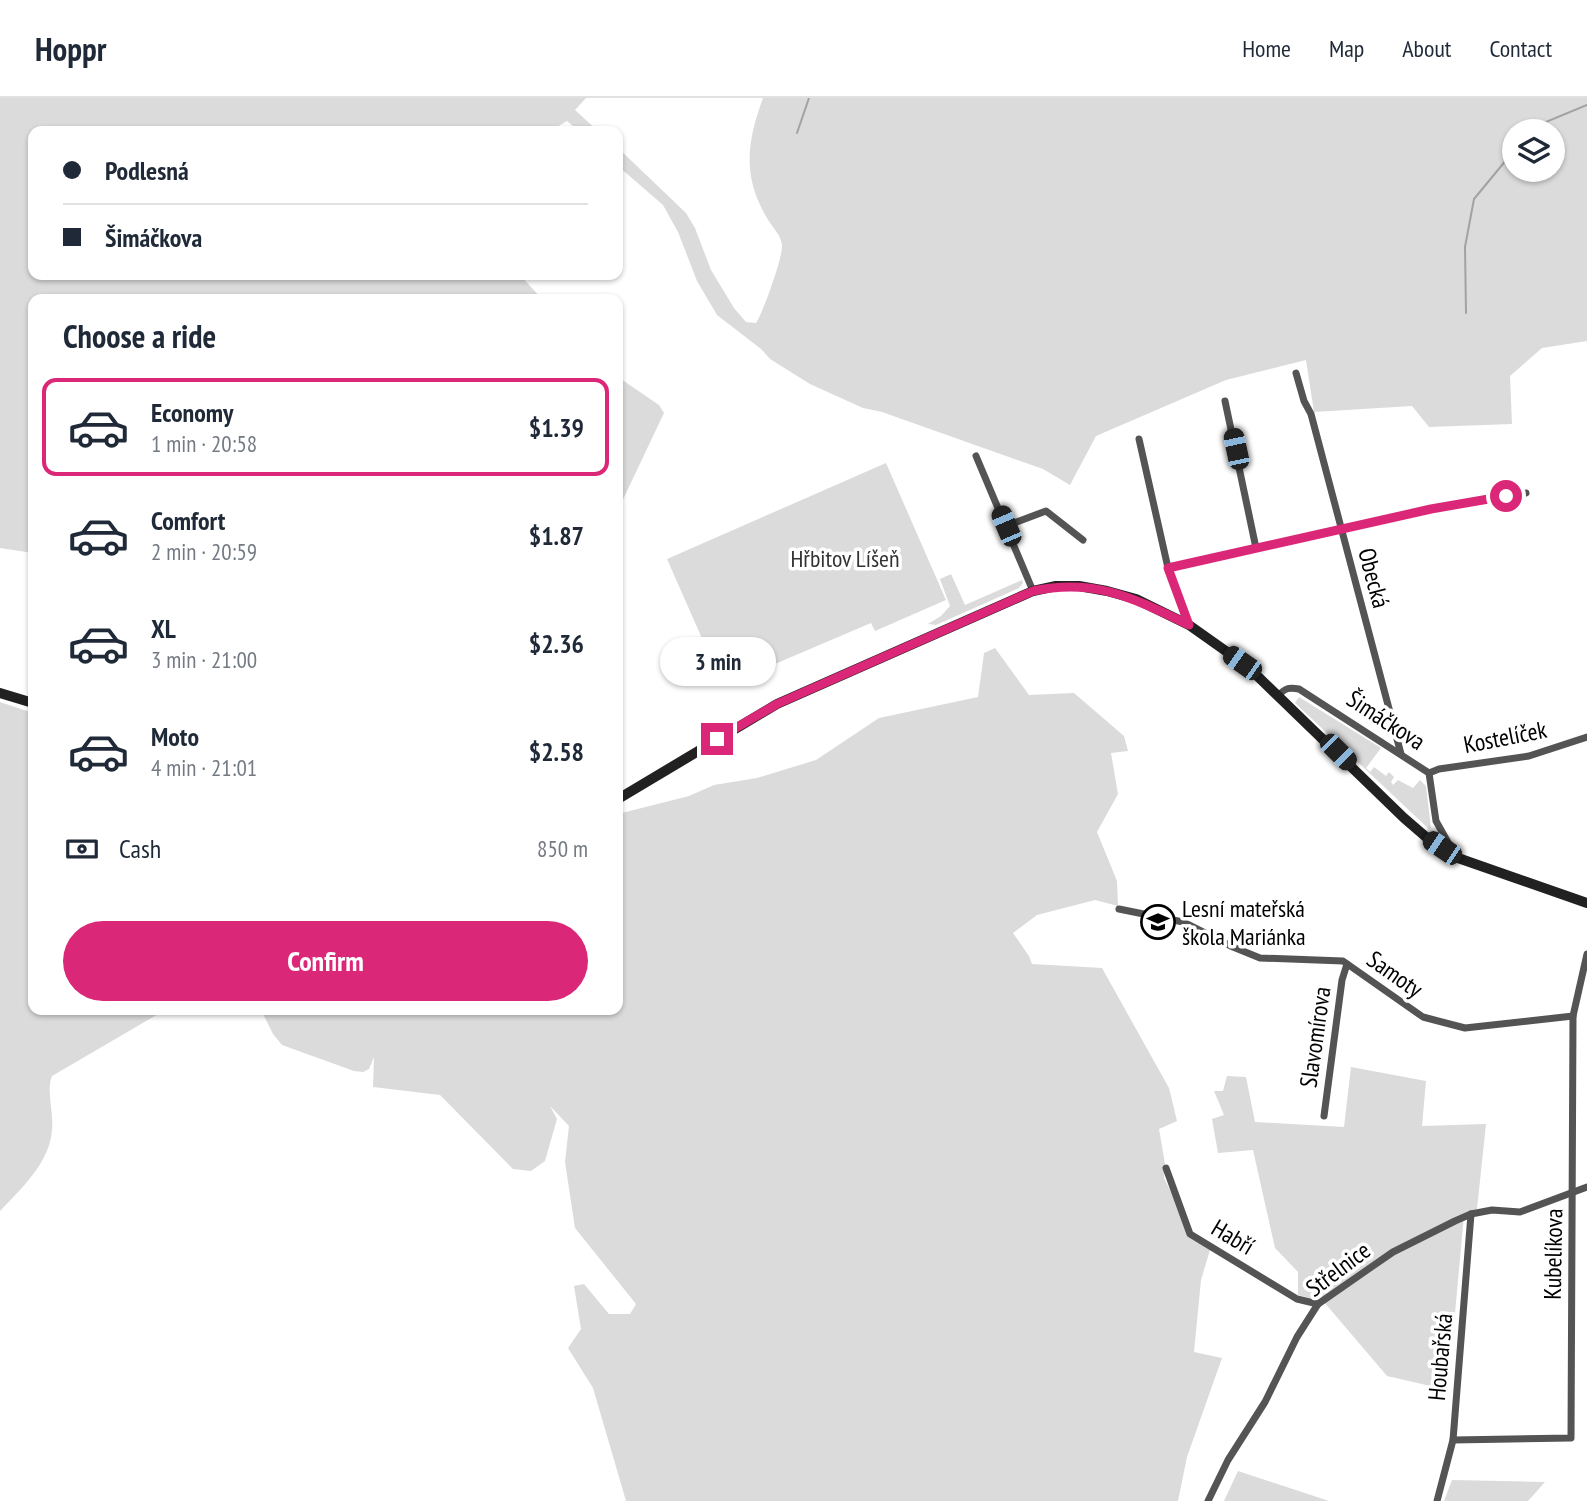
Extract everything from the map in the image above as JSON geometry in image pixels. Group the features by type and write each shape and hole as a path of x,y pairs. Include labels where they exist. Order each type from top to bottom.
{"street":[{"name":"Obecká","path":"1296,373 1304,401 1311,414 1401,754"},
{"path":"1225,401 1256,548"},
{"path":"1139,439 1168,568 1189,625"},
{"path":"976,456 1033,591"},
{"path":"1168,568 1431,509 1526,493"},
{"path":"1006,526 1046,511 1083,540"},
{"name":"Šimáčkova","path":"623,796 777,704 1033,591 1056,586 1079,586 1136,600 1189,625 1242,663 1404,818 1426,837 1458,858 1587,903"},
{"name":"Šimáčkova","path":"1278,696 1285,689 1299,689 1429,773 1436,821 1458,858"},
{"path":"0,694 28,702"},
{"name":"Kostelíček","path":"1429,773 1439,769 1529,756 1587,737"},
{"name":"Samoty","path":"1119,909 1183,922 1260,958 1343,961 1423,1017 1465,1028 1573,1016"},
{"name":"Kubelíkova","path":"1452,1440 1571,1438 1573,1016 1587,954"},
{"name":"Slavomírova","path":"1324,1116 1342,980 1347,964"},
{"name":"Habří","path":"1166,1168 1190,1234 1297,1299 1318,1304"},
{"name":"Střelnice","path":"1208,1501 1228,1460 1265,1402 1297,1337 1318,1304 1393,1252 1471,1214 1498,1210 1520,1212 1587,1187"},
{"name":"Houbařská","path":"1437,1501 1452,1440 1471,1214"}],"green space":[{"path":"0,98 586,98 575,110 593,126 573,126 567,121 558,126 28,126 28,280 525,280 537,294 28,294 28,552 0,548"},
{"path":"763,98 1587,98 1587,341 1542,348 1510,376 1512,424 1429,427 1412,406 1314,412 1306,360 1226,380 1096,436 1070,485 1043,469 882,412 863,408 810,384 770,359 717,315 697,281 678,232 663,205 623,170 623,153 686,213 695,228 711,270 734,308 746,322 756,323 772,286 782,242 759,203 754,188 751,144"},
{"path":"623,380 659,405 664,413 623,499"},
{"name":"Hřbitov Líšeň","path":"886,463 946,600 875,631 871,623 723,686 667,559"},
{"path":"951,574 965,605 1022,580 1023,583 1019,588 936,625 928,624 950,606 940,579"},
{"path":"995,648 1029,695 1074,693 1124,736 1128,751 1111,753 1118,794 1097,832 1117,881 1118,906 1095,900 1037,915 1013,933 1032,964 1102,968 1169,1088 1177,1121 1159,1129 1165,1164 1164,1178 1179,1208 1188,1237 1210,1250 1201,1280 1194,1352 1222,1358 1187,1457 1178,1501 626,1501 593,1388 568,1348 581,1329 574,1286 584,1284 609,1314 630,1314 636,1304 575,1228 565,1162 569,1126 550,1106 557,1119 545,1161 531,1171 513,1169 440,1095 373,1087 374,1057 369,1069 363,1072 354,1071 282,1045 264,1015 623,1015 623,813 689,796 714,785 757,778 816,760 879,718 978,697 984,653"},
{"path":"1299,697 1381,748 1366,768 1370,772 1374,767 1386,776 1389,772 1394,777 1391,782 1393,785 1398,780 1413,788 1420,780 1426,786 1431,828 1429,829 1295,703"},
{"path":"0,702 28,711 28,1015 156,1015 52,1076 52,1130 46,1153 33,1174 0,1211"},
{"path":"1351,1067 1426,1081 1422,1126 1486,1124 1477,1209 1464,1215 1448,1390 1387,1376 1324,1302 1298,1295 1298,1272 1275,1248 1253,1150 1218,1153 1212,1119 1224,1115 1214,1091 1223,1091 1227,1076 1246,1077 1255,1122 1344,1127"},
{"path":"1238,1471 1329,1501 1224,1501"},
{"path":"1452,1480 1545,1482 1528,1501 1444,1501"}],"waterway":[{"path":"797,133 809,98"},
{"path":"1553,119 1587,105"},
{"path":"1466,313 1465,247 1474,199 1502,165"}],"place":[{"name":"Lesní mateřská škola Mariánka","path":"1158,922"}],"route":[{"path":"717,739 777,704 1033,591 1056,586 1079,586 1107,591 1136,600 1189,625 1168,568 1431,509 1506,496"}]}
